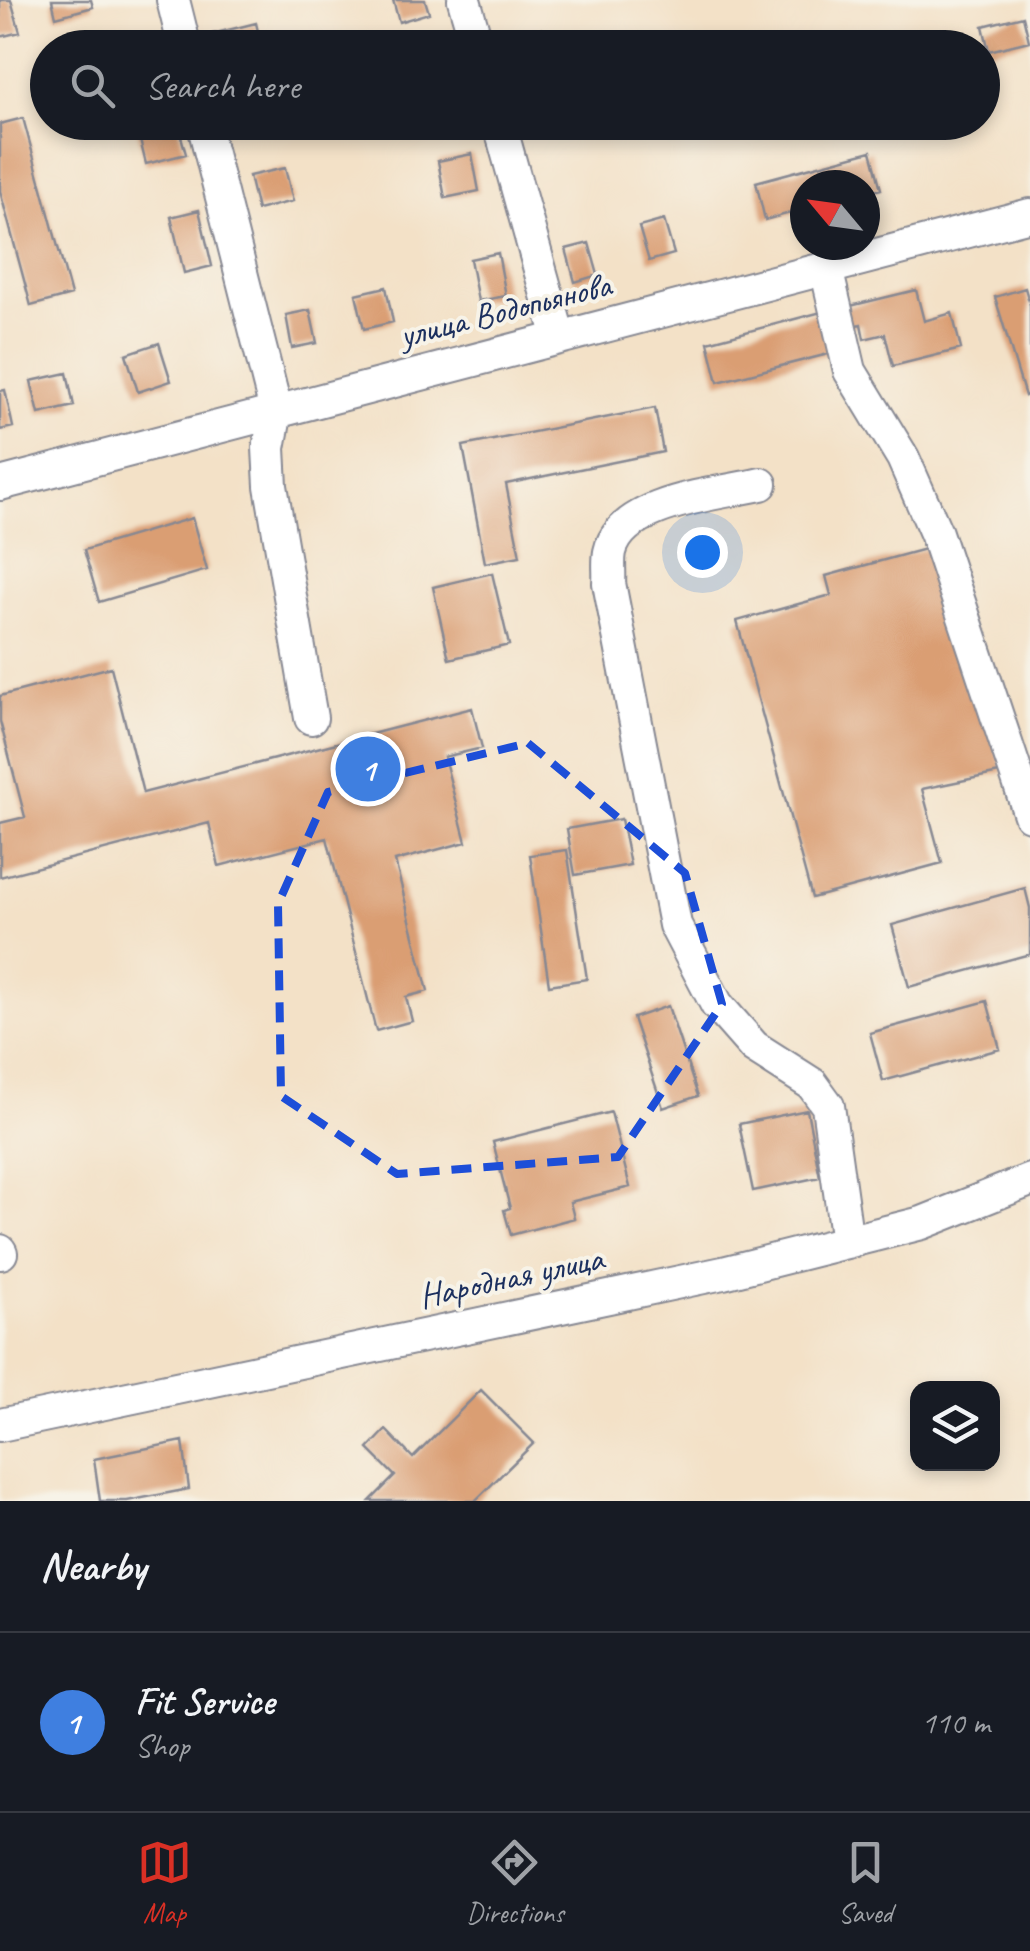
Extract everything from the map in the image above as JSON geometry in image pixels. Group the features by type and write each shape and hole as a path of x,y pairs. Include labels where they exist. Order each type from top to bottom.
{"street":[{"path":"173,0 180,30"},
{"path":"464,0 473,30"},
{"path":"208,140 276,410 270,486 311,718"},
{"path":"504,140 559,338"},
{"name":"улица Водопьянова","path":"0,484 1030,214"},
{"path":"826,268 850,371 903,458 936,533 1030,815"},
{"path":"762,484 652,509 624,525 610,550 609,584 676,925 717,1005 754,1047 812,1084 828,1106 848,1242"},
{"name":"Народная улица","path":"0,1425 723,1273 922,1223 1026,1184"}],"highlighted area":[{"path":"528,743 685,873 722,1004 618,1157 397,1174 281,1096 278,904 328,792"}],"building":[{"path":"0,0 11,0 20,32 0,37"},
{"path":"52,0 91,0 93,7 56,17"},
{"path":"393,0 425,0 429,13 399,22"},
{"path":"1023,16 1029,41 1000,48 1000,30 984,30 983,26"},
{"path":"256,23 258,30 228,30"},
{"path":"23,118 71,295 31,306 0,191 0,124"},
{"path":"140,140 182,140 186,154 146,164"},
{"path":"871,151 876,170 801,170"},
{"path":"472,154 479,191 445,198 438,161"},
{"path":"285,168 293,201 257,210 249,176"},
{"path":"790,173 790,213 765,220 756,182"},
{"path":"199,210 212,266 184,273 171,217"},
{"path":"664,220 674,254 649,261 639,227"},
{"path":"589,243 598,275 575,282 566,249"},
{"path":"498,253 506,296 478,301 470,259"},
{"path":"386,287 393,322 364,329 356,294"},
{"path":"1025,288 1030,305 1030,394 1025,396 995,297"},
{"path":"916,290 924,321 952,313 961,349 893,366 885,334 864,339 861,324 847,327 842,308"},
{"path":"310,310 317,343 292,348 286,315"},
{"path":"829,310 840,351 718,382 708,342"},
{"path":"159,343 171,381 138,392 126,354"},
{"path":"67,373 74,406 39,414 31,381"},
{"path":"5,390 13,427 0,430 0,391"},
{"path":"655,408 663,452 506,484 520,556 485,563 463,446"},
{"path":"192,518 207,570 99,602 84,550"},
{"path":"932,547 1004,772 922,789 942,863 812,898 737,621 831,595 826,576"},
{"path":"492,573 509,645 449,659 433,587"},
{"path":"111,667 143,793 472,708 482,748 444,757 466,842 395,861 428,991 406,997 412,1021 376,1031 327,838 219,866 209,823 0,877 0,823 25,817 0,721 0,696"},
{"path":"621,819 630,865 575,875 567,829"},
{"path":"567,850 587,979 549,985 530,855"},
{"path":"1025,888 1030,908 1030,954 909,987 892,925"},
{"path":"987,1001 1000,1049 883,1081 870,1033"},
{"path":"668,1006 698,1096 663,1108 633,1018"},
{"path":"807,1110 820,1177 753,1191 739,1124"},
{"path":"611,1112 630,1187 570,1202 574,1218 511,1235 504,1210 510,1208 493,1142"},
{"path":"481,1390 534,1443 475,1501 370,1501 395,1476 368,1449 386,1430 413,1458"},
{"path":"183,1441 189,1489 127,1501 100,1501 94,1459"}],"place":[{"name":"Fit Service","path":"368,769"}]}
